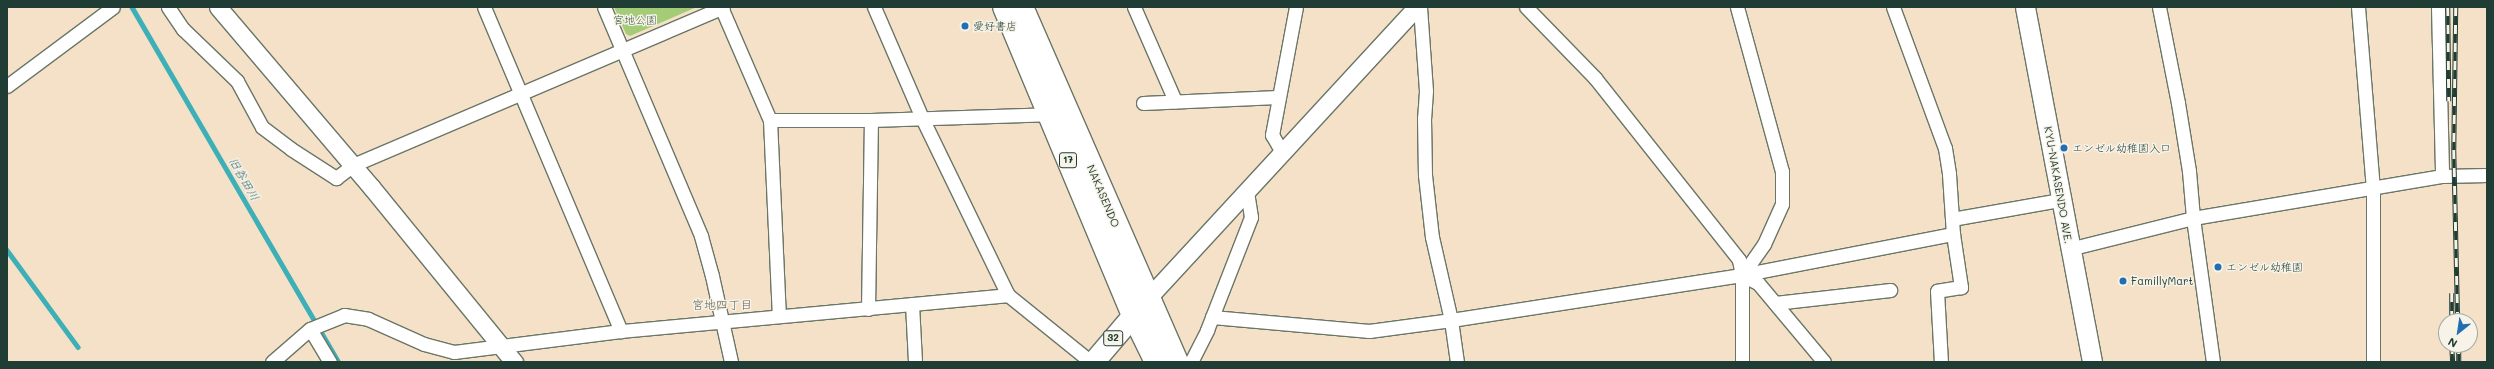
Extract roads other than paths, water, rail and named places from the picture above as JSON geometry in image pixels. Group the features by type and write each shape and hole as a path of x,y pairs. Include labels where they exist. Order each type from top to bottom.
{"highway":[{"name":"NAKASENDO","path":"1004,7 1048,114 1140,306 1177,362"},
{"name":"NAKASENDO","path":"1022,7 1140,306 1156,362"}],"main road":[{"name":"KYU-NAKASENDO AVE.","path":"2025,7 2069,249 2092,362"},
{"name":"32","path":"1092,362 1140,306"}],"street":[{"path":"7,86 113,7"},
{"path":"168,7 183,29 237,82 262,127 291,149 336,178 354,165 722,7 770,120 779,315"},
{"path":"218,7 354,165 500,345 511,361"},
{"path":"484,7 522,93 621,331"},
{"path":"604,7 701,236 723,322 731,362"},
{"path":"874,7 922,118 1008,295 1092,362"},
{"path":"1135,7 1175,101"},
{"path":"1282,152 1272,135 1296,7"},
{"path":"1140,306 1416,7"},
{"path":"1420,7 1426,91 1424,118 1425,175 1432,237 1451,320 1457,362"},
{"path":"1526,7 1595,78 1739,260 1742,275 1742,362"},
{"path":"1737,7 1782,171 1782,204 1764,244 1742,275"},
{"path":"1893,7 1945,148 1953,234 1961,287 1937,291 1941,362"},
{"path":"2159,7 2178,103 2189,170 2193,218 2213,362"},
{"path":"2358,7 2374,190 2373,362"},
{"path":"2438,7 2442,176"},
{"path":"1143,103 1278,97"},
{"path":"770,120 872,120 1048,114"},
{"path":"868,308 872,120"},
{"path":"2069,249 2193,218 2374,190 2442,176 2487,175"},
{"path":"1191,362 1212,317 1251,217 1247,191"},
{"path":"1952,219 2060,200"},
{"path":"1212,317 1369,331 1451,320 1742,275 1953,234"},
{"path":"1742,275 1758,283 1824,362"},
{"path":"1775,303 1890,290"},
{"path":"272,362 310,329 334,318 351,315 368,319 424,344 454,352 470,352 500,345 621,331 723,322 779,315 1008,295"},
{"path":"912,304 915,362"},
{"path":"310,329 330,362"}],"waterway":[{"name":"旧谷田川","path":"132,7 339,362"},
{"path":"7,250 78,347"}],"railway":[{"path":"2448,7 2449,101"},
{"path":"2456,7 2454,150 2458,313"},
{"path":"2452,293 2452,313"},
{"path":"2452,353 2453,362"},
{"path":"2459,353 2459,362"}],"place":[{"name":"愛好書店","path":"965,26"},
{"name":"エンゼル幼稚園入口","path":"2064,148"},
{"name":"エンゼル幼稚園","path":"2218,267"},
{"name":"FamillyMart","path":"2123,281"}],"district":[{"name":"宮地四丁目","path":"722,305"}],"park label":[{"name":"宮地公園","path":"635,20"}]}
